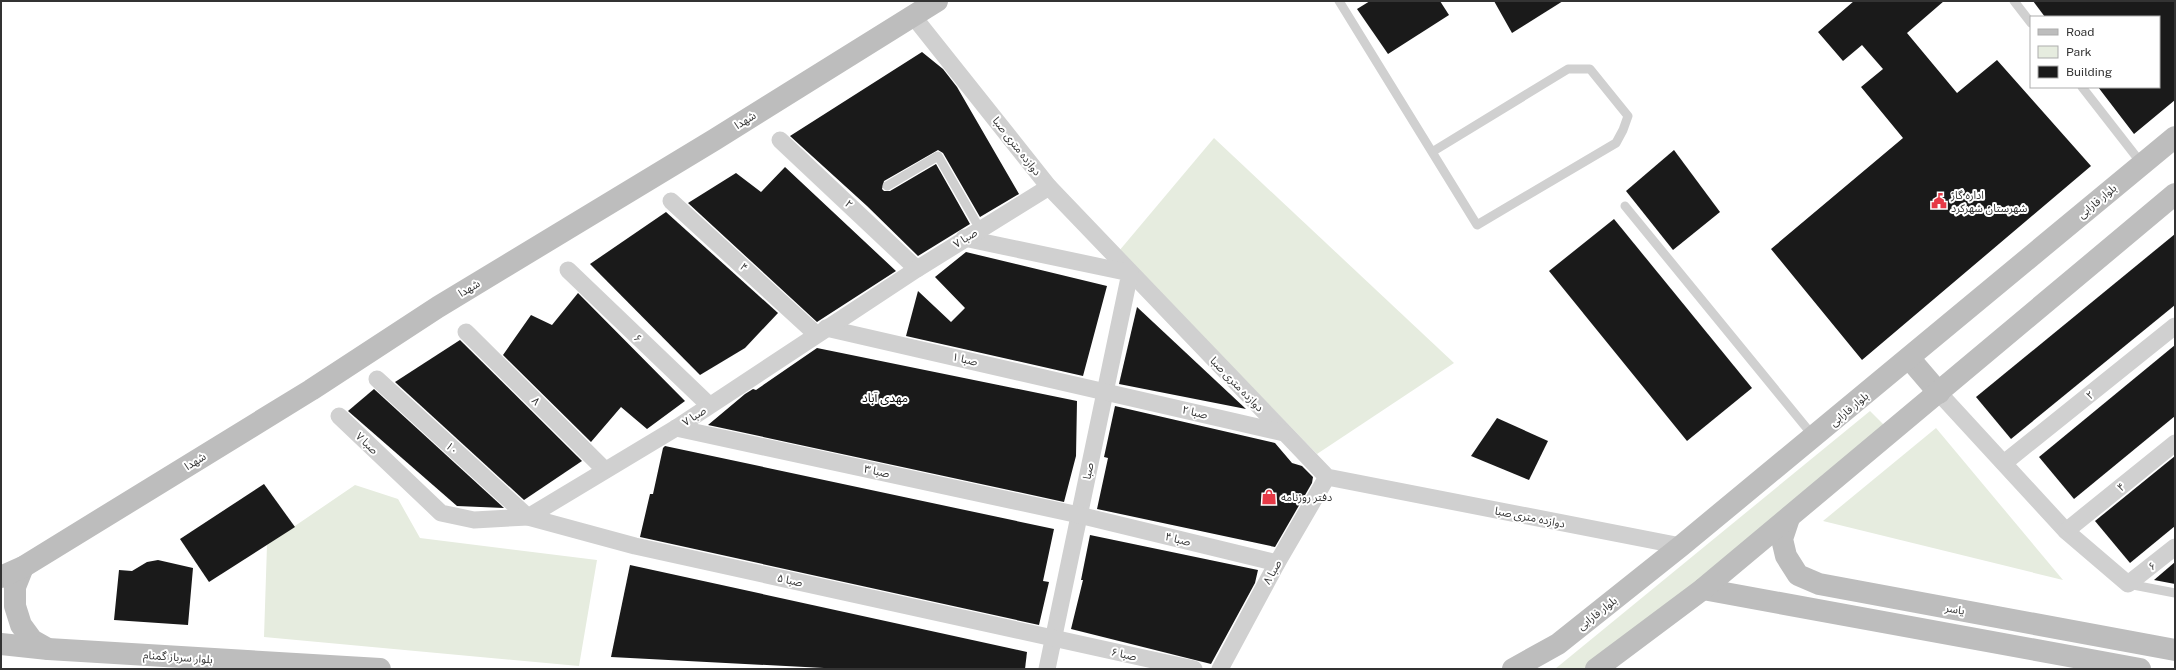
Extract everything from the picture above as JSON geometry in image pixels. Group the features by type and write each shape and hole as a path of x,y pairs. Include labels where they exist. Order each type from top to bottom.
{"main road":[{"name":"شهدا","path":"1,577 23,567 311,390 438,307 937,1"},
{"name":"بلوار فارابی","path":"1513,669 1558,644 1681,546 1815,438 2175,137"},
{"path":"1596,669 1703,589 2175,194"},
{"path":"1910,358 1939,393"},
{"name":"یاسر","path":"1789,518 1782,539 1786,556 1798,575 1819,584 2175,650"},
{"path":"23,567 15,587 15,606 21,624 32,640 48,648"},
{"path":"1703,589 2140,669"},
{"name":"بلوار سرباز گمنام","path":"1,644 380,669"}],"street":[{"name":"دوازده متری صبا","path":"913,16 1049,187 1327,477 1681,546"},
{"name":"۲","path":"780,140 917,269"},
{"name":"صبا ۷","path":"339,416 441,513 474,520 528,518 676,428 964,238 1049,187"},
{"name":"۴","path":"671,200 821,331"},
{"path":"964,238 1130,272"},
{"name":"۶","path":"568,270 709,405"},
{"name":"صبا","path":"1046,669 1130,272"},
{"name":"۲","path":"2004,463 2175,326"},
{"name":"صبا ۱","path":"821,331 1105,391"},
{"name":"۸","path":"466,332 606,470"},
{"name":"۱۰","path":"377,379 528,518"},
{"name":"صبا ۲","path":"1105,391 1284,433"},
{"path":"1939,393 2066,531 2128,584"},
{"name":"صبا ۳","path":"676,428 1079,515"},
{"name":"۴","path":"2066,531 2175,443"},
{"name":"صبا ۸","path":"1220,669 1277,563 1327,477"},
{"name":"صبا ۴","path":"1079,515 1277,563"},
{"name":"صبا ۵","path":"528,518 635,546 1053,638"},
{"name":"۶","path":"2128,584 2175,547"},
{"name":"صبا ۶","path":"1053,638 1194,669"}],"lane":[{"path":"1339,1 1432,152 1477,225 1616,144 1624,130 1628,116 1590,69 1568,69 1432,152"},
{"path":"2014,1 2030,22"},
{"path":"2083,88 2142,164"},
{"path":"887,186 938,156 980,229"},
{"path":"1626,206 1815,438"},
{"path":"2128,584 2175,593"}],"green space":[{"path":"1214,138 1454,363 1317,454 1119,251"},
{"path":"1870,411 1888,429 1590,669 1555,669"},
{"path":"1936,428 2063,580 1823,521"},
{"path":"355,485 398,499 420,538 597,560 579,666 264,637 267,545"}],"building":[{"path":"1370,1 1440,1 1449,15 1388,54 1357,9"},
{"path":"1494,1 1563,1 1512,33"},
{"name":"اداره گاز شهرستان شهرکرد","path":"1854,1 1944,1 1907,33 1957,93 1997,60 2091,166 1862,360 1771,249 1903,138 1861,87 1883,69 1862,45 1843,61 1818,32"},
{"path":"2033,1 2175,1 2175,100 2134,134 2099,88 2160,88 2160,16 2044,16"},
{"path":"922,52 943,69 957,87 1019,194 980,217 943,153 938,150 884,181 882,189 884,191 890,191 936,164 970,224 918,256 867,206 790,136"},
{"path":"1674,150 1720,212 1673,250 1626,191"},
{"path":"785,167 896,271 817,322 688,203 736,173 761,192"},
{"path":"666,212 778,313 745,348 700,375 590,264"},
{"path":"1614,219 1752,388 1687,441 1549,271"},
{"path":"2175,234 2175,305 2011,439 1976,397"},
{"path":"966,252 1107,286 1083,376 906,336 918,291 951,322 965,308 935,277"},
{"path":"578,293 685,401 647,429 621,407 591,442 503,355 531,315 552,325"},
{"path":"1137,307 1246,409 1119,384"},
{"path":"460,340 582,461 524,500 395,382"},
{"path":"2175,345 2175,416 2074,499 2039,457"},
{"path":"817,348 1077,401 1076,456 1064,502 708,425 745,394 753,389 756,390"},
{"path":"374,389 504,508 457,506 348,411"},
{"path":"1115,406 1275,443 1292,463 1302,466 1313,477 1312,483 1275,547 1097,509 1108,458 1104,457"},
{"path":"1497,418 1548,441 1529,480 1471,456"},
{"path":"665,446 1054,529 1043,581 1049,582 1039,625 640,537 650,494 653,494 663,448"},
{"path":"2175,456 2175,526 2130,563 2095,521"},
{"path":"264,484 295,527 209,582 180,539"},
{"path":"1090,535 1258,570 1255,583 1211,664 1071,629 1083,580 1081,580"},
{"path":"158,560 193,568 188,625 114,620 119,570 132,571 147,562"},
{"path":"2175,562 2175,584 2154,580"},
{"path":"630,565 1027,652 1025,669 843,669 611,657"}],"place":[{"name":"اداره گاز شهرستان شهرکرد","path":"1939,201"},
{"name":"دفتر روزنامه","path":"1269,497"}],"district":[{"name":"مهدی آباد","path":"885,398"}]}
